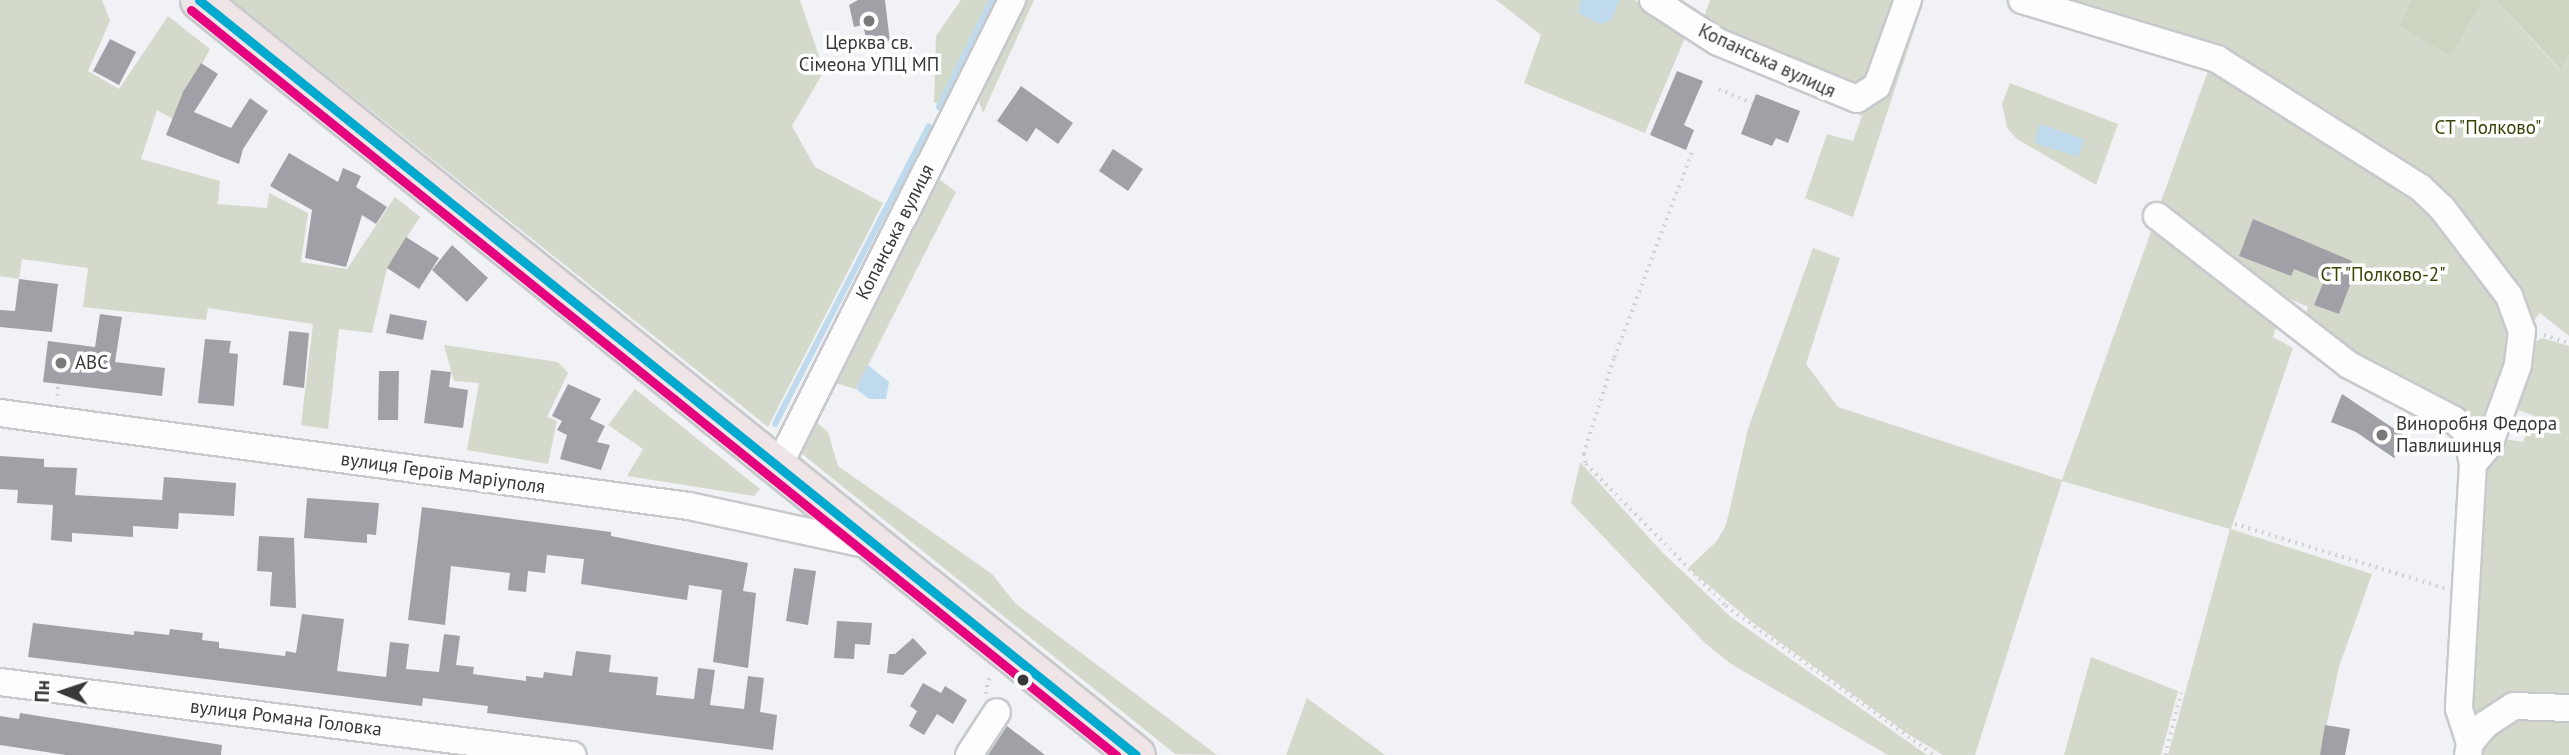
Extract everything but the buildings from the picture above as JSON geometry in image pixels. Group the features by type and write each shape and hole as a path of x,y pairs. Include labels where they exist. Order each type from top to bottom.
{"highway":[{"path":"199,0 882,548 1007,654 1136,755"}],"street":[{"name":"Копанська вулиця","path":"779,466 1012,0"},
{"name":"Копанська вулиця","path":"1653,0 1718,42 1857,99 1877,86 1908,0"},
{"path":"2022,0 2217,59 2420,188 2442,208 2509,296 2522,331 2520,358 2489,445 2473,464"},
{"path":"2157,216 2349,365 2454,420 2466,431 2473,464 2459,709 2469,749"},
{"name":"вулиця Героїв Маріуполя","path":"0,413 689,506 882,548"},
{"name":"вулиця Романа Головка","path":"0,682 572,755"},
{"path":"2469,749 2486,724 2514,706 2569,708"},
{"path":"969,755 997,712"}],"path":[{"path":"1719,89 1752,103"},
{"path":"1692,153 1614,359 1584,454 1586,464 1682,566 1745,622 1934,755"},
{"path":"2235,524 2465,594"},
{"path":"997,712 986,696 986,682 1007,654"},
{"path":"2165,755 2181,693"}],"green space":[{"path":"0,0 102,0 110,21 88,71 119,89 168,16 210,49 173,119 157,110 141,159 220,181 218,204 267,208 269,193 308,213 301,262 347,269 395,197 420,217 387,268 372,333 339,329 328,429 301,425 313,324 208,308 206,320 83,307 88,268 22,259 19,279 0,276"},
{"path":"232,0 800,0 824,71 792,126 815,167 883,203 768,427"},
{"path":"961,0 1002,0 946,109 934,102 936,36"},
{"path":"1026,0 1034,0 983,113 979,102"},
{"path":"1496,0 1635,0 1687,33 1645,133 1524,83 1541,35"},
{"path":"1710,0 1902,0 1863,91 1701,26"},
{"path":"1913,0 1924,0 1853,217 1805,198 1827,134 1853,141 1862,116 1839,107 1861,104"},
{"name":"СТ \"Полково\"","path":"2043,0 2411,0 2399,26 2449,55 2483,0 2496,0 2559,69 2569,55 2569,336 2540,313 2531,325 2493,258 2227,56"},
{"path":"2411,0 2483,0 2450,56 2399,26"},
{"path":"2496,0 2569,0 2569,55 2560,69"},
{"name":"СТ \"Полково-2\"","path":"2209,68 2427,206 2508,315 2514,333 2487,423 2419,394 2358,358 2304,318 2308,307 2274,292 2159,207"},
{"path":"2010,83 2118,124 2096,185 2017,139 2007,128 2002,104"},
{"path":"939,179 956,192 856,389 835,383"},
{"path":"2153,226 2277,325 2273,337 2293,348 2231,529 2372,574 2339,667 2320,755 2168,755 2230,529 2062,481 1975,755 1943,755 1905,732 1752,622 1688,568 1717,541 1726,525 1748,429 1813,248 1840,258 1806,364 1838,407 2062,480"},
{"path":"2542,338 2569,346 2569,700 2473,722 2483,477 2498,438 2523,442 2533,415 2509,407 2532,344"},
{"path":"444,345 558,362 568,373 547,417 557,421 548,464 467,450 479,383 454,381"},
{"path":"635,389 760,489 754,496 627,476 643,449 608,425"},
{"path":"816,422 828,432 838,466 992,574 1016,604 1217,755 1175,754 801,453"},
{"path":"1580,462 1662,552 1731,617 1927,755 1888,755 1731,664 1704,642 1571,503"},
{"path":"2091,657 2178,691 2161,755 2064,755"},
{"path":"1307,698 1385,755 1286,755"},
{"path":"2546,715 2569,721 2569,755 2480,755 2493,733 2516,718"}],"water":[{"path":"1581,0 1619,0 1612,19 1601,24 1579,14"},
{"path":"2043,125 2084,139 2078,157 2035,143 2038,127"},
{"path":"868,365 889,382 886,399 869,399 856,389"}],"waterway":[{"path":"939,107 992,0"},
{"path":"775,424 929,126"}],"transit line":[{"path":"199,0 1136,755"},
{"path":"191,10 1116,755"}],"place":[{"name":"Церква св. Сімеона УПЦ МП","path":"869,21"},
{"name":"ABC","path":"61,363"},
{"name":"Виноробня Федора Павлишинця","path":"2382,435"}]}
